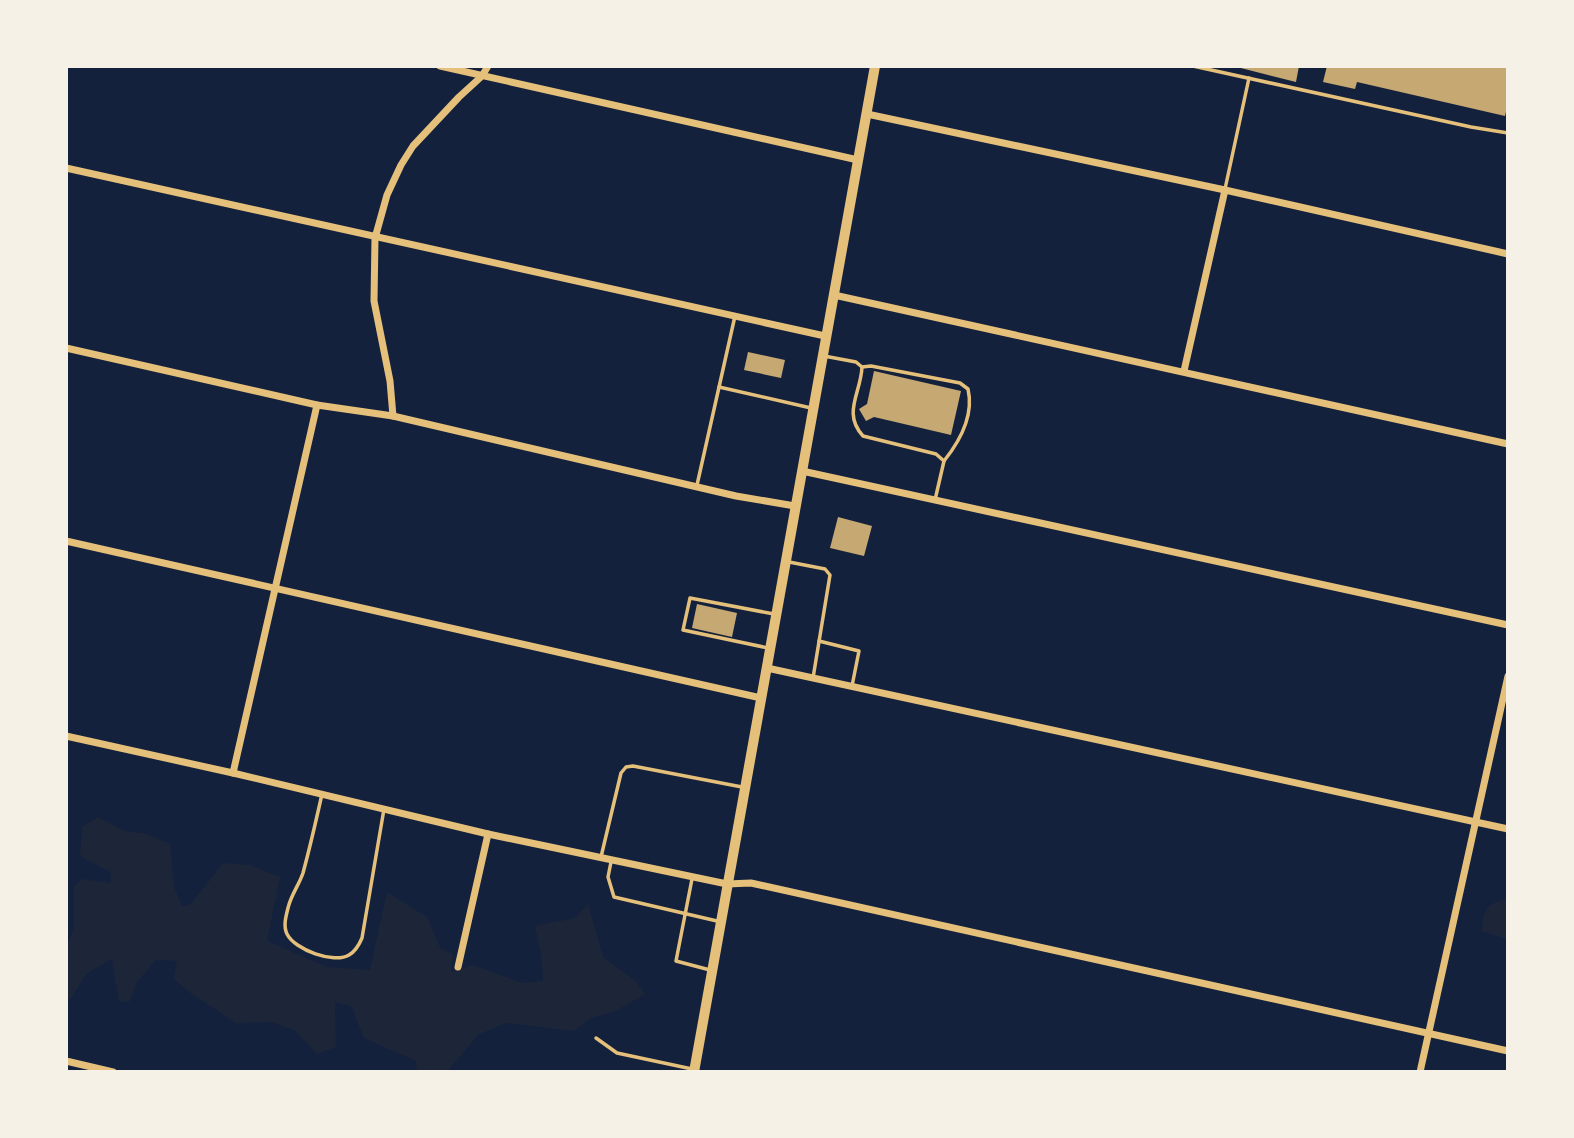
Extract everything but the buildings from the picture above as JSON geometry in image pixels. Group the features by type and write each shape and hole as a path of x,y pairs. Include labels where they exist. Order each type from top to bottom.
{"main road":[{"path":"696,1071 720,922 875,66"}],"street":[{"path":"440,66 858,160"},
{"path":"393,416 390,381 374,301 375,237 387,195 401,165 414,146 459,96 482,76 488,66"},
{"path":"867,114 1225,190 1507,254"},
{"path":"66,168 825,336"},
{"path":"1185,371 1225,190"},
{"path":"834,295 1507,444"},
{"path":"66,348 317,405 393,416 697,487 795,506"},
{"path":"233,773 317,405"},
{"path":"802,471 1507,623"},
{"path":"66,541 761,698"},
{"path":"767,668 1507,830"},
{"path":"1420,1072 1507,676"},
{"path":"66,736 488,834 727,884 751,883 1507,1051"},
{"path":"458,967 488,834"},
{"path":"66,1061 113,1072"}],"lane":[{"path":"1193,66 1507,133"},
{"path":"1225,190 1249,78"},
{"path":"697,487 735,316"},
{"path":"822,355 856,362 862,367 871,366 960,383 968,389 970,400 964,427 958,444 944,461 935,500"},
{"path":"862,367 852,415 855,427 863,436 936,454 944,461"},
{"path":"719,387 813,408"},
{"path":"785,562 825,569 830,575 813,678"},
{"path":"770,649 683,630 690,598 776,615"},
{"path":"819,641 859,651 852,687"},
{"path":"601,858 621,773 626,767 633,766 744,788"},
{"path":"322,794 305,864 291,898 285,926 287,935 293,942 317,955 337,958 348,956 358,948 384,809"},
{"path":"611,860 608,877 614,897 720,922"},
{"path":"693,877 676,961 712,970"},
{"path":"596,1038 617,1053 696,1071"}],"shaded area":[{"path":"98,817 124,831 147,834 170,844 174,886 182,907 191,904 223,863 250,865 280,877 267,941 327,967 370,970 387,892 427,917 441,949 453,954 451,972 473,965 522,983 543,981 535,926 575,918 588,904 603,957 636,981 645,994 616,1011 591,1018 574,1031 506,1023 478,1035 447,1072 417,1071 416,1061 364,1038 351,1006 335,1002 336,1047 317,1054 294,1030 272,1022 236,1023 174,979 177,961 156,960 137,982 129,1002 119,1001 112,959 87,973 71,998 67,999 67,946 74,927 74,886 82,879 111,883 110,872 80,856 82,827"},
{"path":"1506,899 1507,939 1482,931 1487,909"}]}
